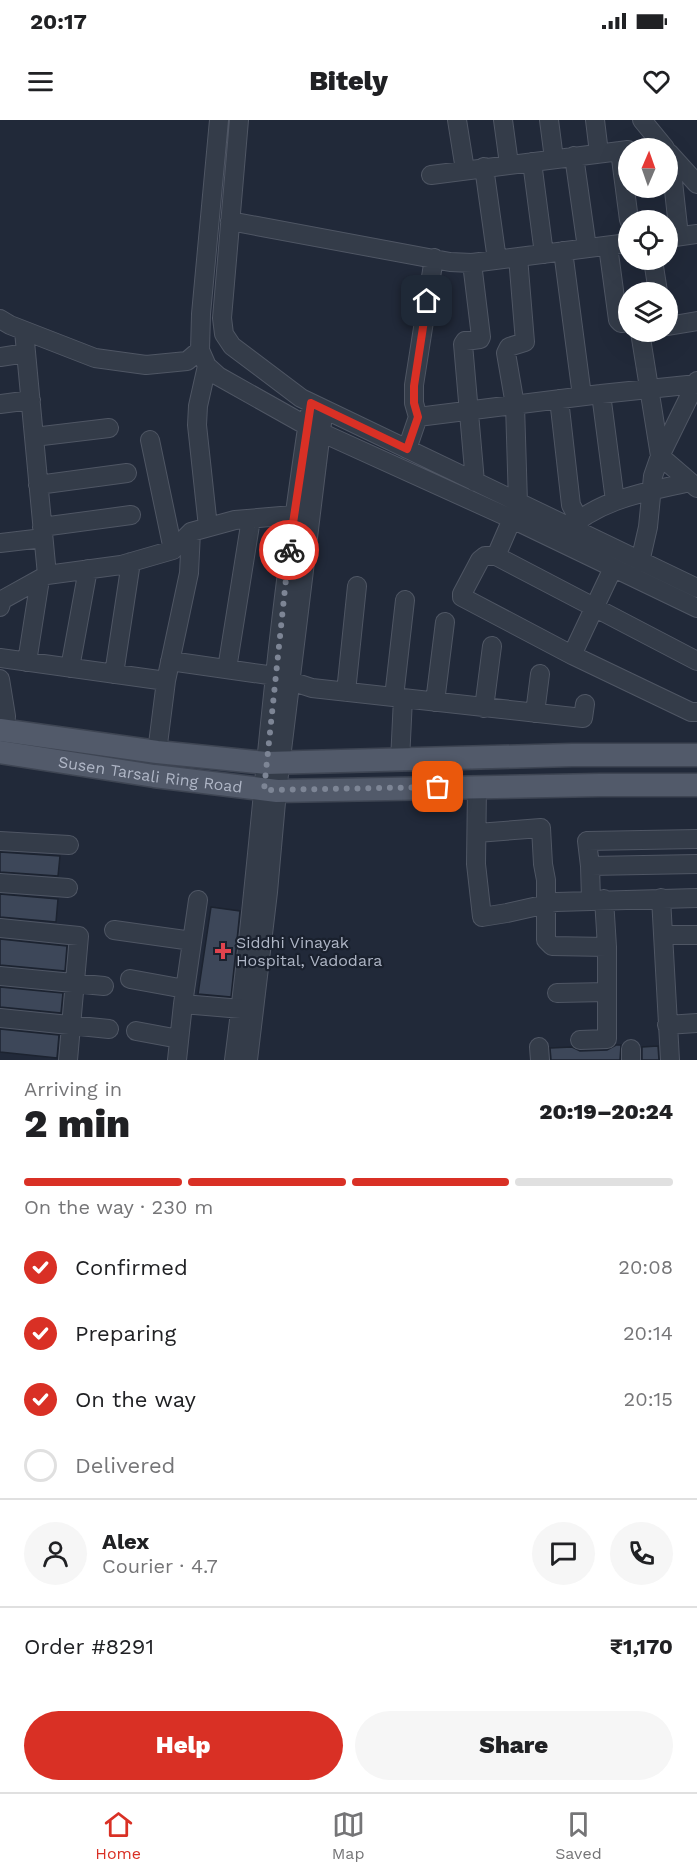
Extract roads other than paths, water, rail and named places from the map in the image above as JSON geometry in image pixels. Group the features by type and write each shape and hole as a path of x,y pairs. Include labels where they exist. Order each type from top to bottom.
{"main road":[{"name":"Susen Tarsali Ring Road","path":"3,730 157,752 274,764 572,755 697,755"},
{"name":"Susen Tarsali Ring Road","path":"0,752 270,790 697,785"}],"street":[{"path":"157,752 166,681 199,529 196,425 203,358 201,314 219,120"},
{"path":"239,120 222,318 224,334 232,346 243,357 301,398 475,482 557,541 697,608"},
{"path":"457,120 465,170"},
{"path":"502,120 509,164"},
{"path":"549,120 555,159"},
{"path":"595,120 599,153"},
{"path":"642,120 656,138"},
{"path":"431,175 618,151"},
{"path":"574,156 586,248"},
{"path":"532,162 544,254"},
{"path":"678,163 697,184"},
{"path":"484,167 497,260"},
{"path":"230,221 434,258 443,262 472,263 618,244"},
{"path":"678,236 697,234"},
{"path":"608,246 618,320"},
{"path":"563,251 582,396"},
{"path":"507,350 509,347 525,342 518,257"},
{"path":"407,449 418,417 414,403 414,386 434,258"},
{"path":"472,263 480,339"},
{"path":"0,319 24,331 95,358 146,365 203,358"},
{"path":"678,324 697,321"},
{"path":"24,331 43,533 43,577 27,662"},
{"path":"475,482 463,344 465,341 480,339 507,350"},
{"path":"642,342 660,456 693,485"},
{"path":"496,556 515,511 514,405 507,350"},
{"path":"0,357 26,353"},
{"path":"203,358 218,376 314,429 515,511 574,524 640,562 697,588"},
{"path":"418,417 697,383"},
{"path":"640,562 648,527 651,491 660,456 697,383"},
{"path":"601,394 615,501"},
{"path":"559,399 574,524"},
{"path":"0,404 31,400"},
{"path":"282,678 318,406"},
{"path":"34,437 109,428"},
{"path":"248,1060 248,1010 282,678 293,515 314,429"},
{"path":"150,440 173,550"},
{"path":"38,485 128,473"},
{"path":"557,541 574,524 615,501 636,493 693,485"},
{"path":"0,543 131,515"},
{"path":"0,607 2,600 43,577 130,562 173,550 199,529 235,520 293,515"},
{"path":"226,669 251,519"},
{"path":"697,661 496,556 485,556 480,560 462,597 572,655 691,712 697,712"},
{"path":"114,674 130,562"},
{"path":"572,655 613,568"},
{"path":"70,668 88,570"},
{"path":"345,692 357,586"},
{"path":"0,591 19,590"},
{"path":"400,761 399,698 405,600"},
{"path":"435,702 445,622"},
{"path":"484,708 492,646"},
{"path":"0,658 166,681"},
{"path":"170,660 282,678 312,688 484,708 583,718 585,704"},
{"path":"536,713 540,674"},
{"path":"0,679 6,716 3,730"},
{"path":"477,787 476,864 482,917 556,902 598,899 697,898"},
{"path":"477,833 541,828 546,880 546,940 548,944 607,947"},
{"path":"580,1040 607,1039 607,947 590,867 587,841 697,839"},
{"path":"0,842 69,845"},
{"path":"590,867 697,864"},
{"path":"0,883 68,888"},
{"path":"661,898 670,1060"},
{"path":"177,1060 198,900"},
{"path":"0,928 79,936 68,1060"},
{"path":"114,930 192,940"},
{"path":"663,935 697,935"},
{"path":"0,976 104,986"},
{"path":"130,979 184,996 248,1010"},
{"path":"557,993 608,992"},
{"path":"234,1060 248,1010"},
{"path":"0,1018 109,1029"},
{"path":"667,1025 697,1023"},
{"path":"136,1032 179,1040"}],"place":[{"name":"Siddhi Vinayak Hospital, Vadodara","path":"223,951"}]}
